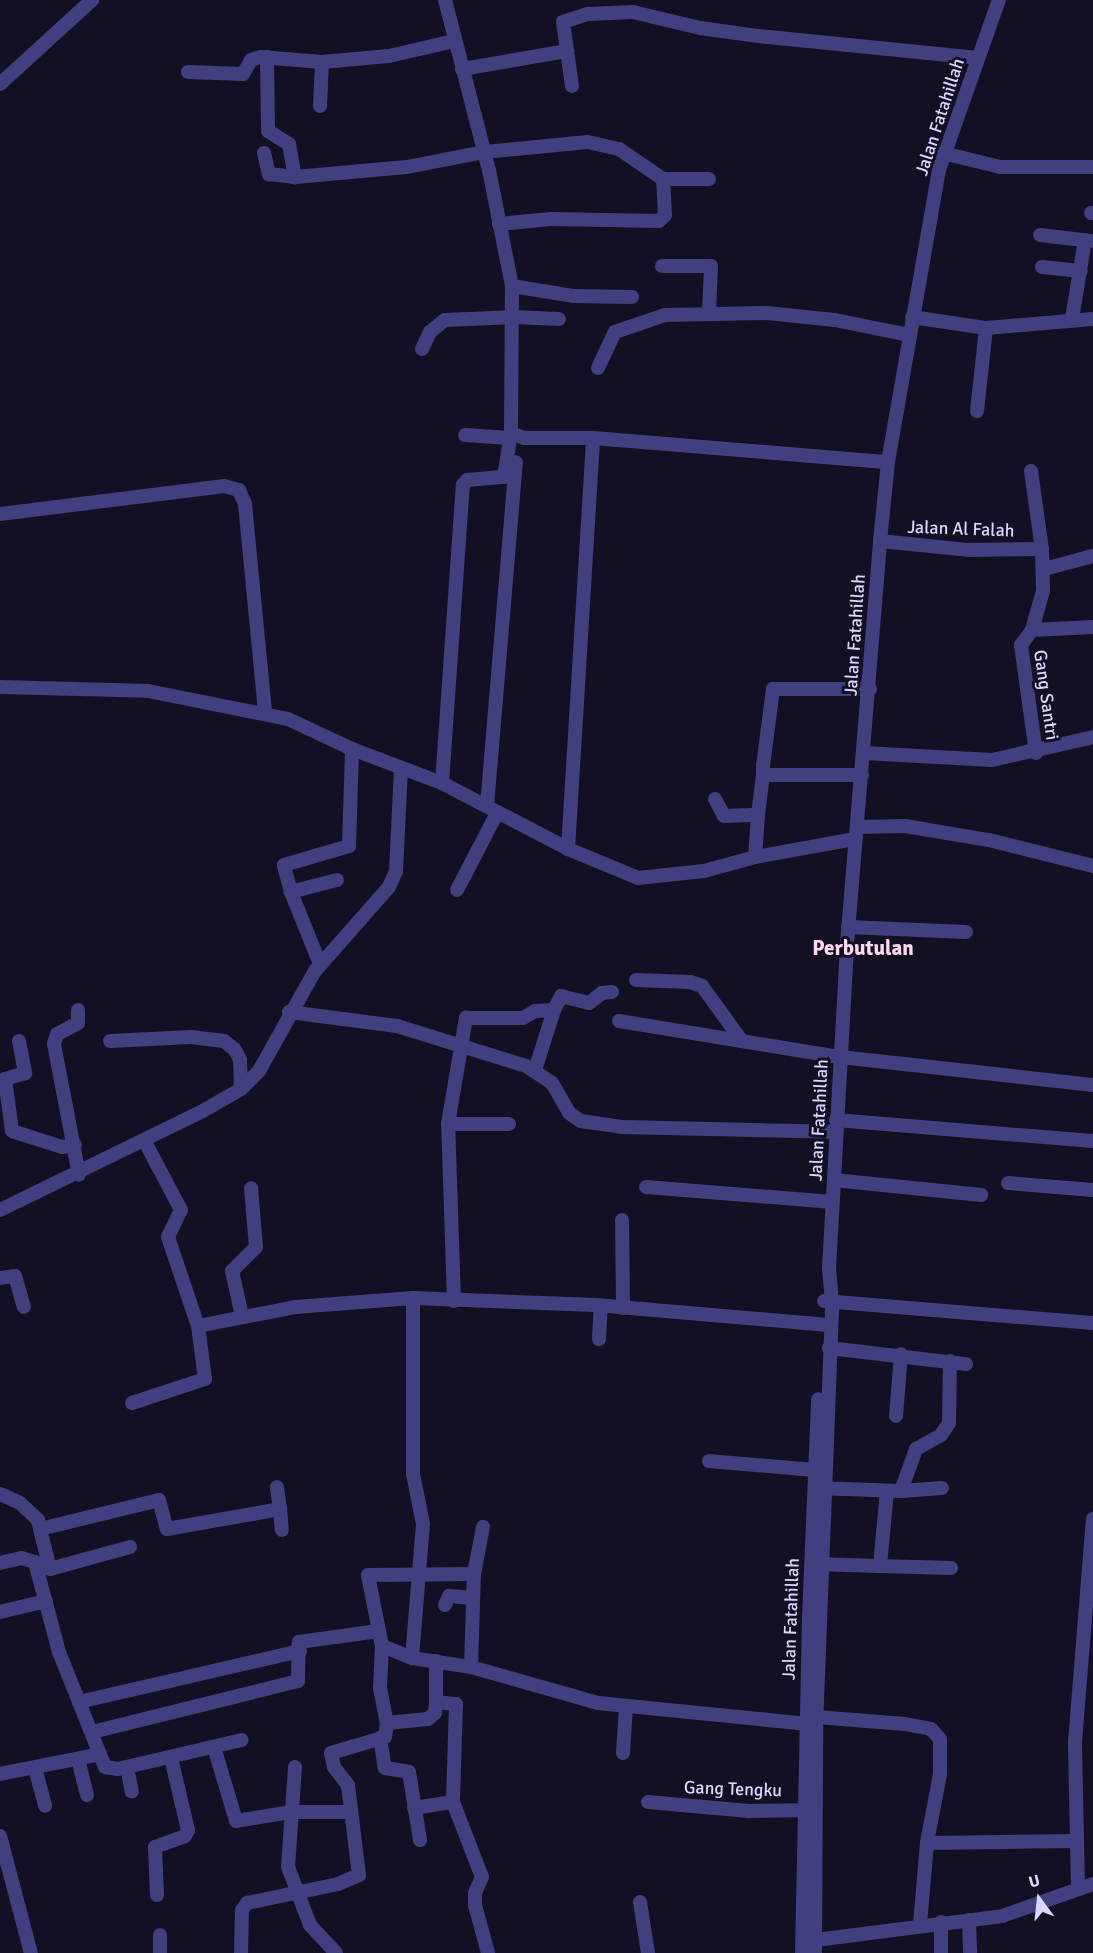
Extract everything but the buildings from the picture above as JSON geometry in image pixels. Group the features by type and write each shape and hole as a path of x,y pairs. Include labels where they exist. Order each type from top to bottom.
{"street":[{"path":"0,84 92,0"},
{"path":"445,0 484,152 512,286 513,317 512,436 505,625 492,809 457,890"},
{"path":"645,15 646,0"},
{"name":"Jalan Fatahillah","path":"819,1488 815,1470 829,1287 848,927 888,462 912,317 944,153 999,0"},
{"path":"572,86 563,25 569,17 588,14 645,15 758,36 978,58"},
{"path":"188,72 243,74 251,60 267,57 322,62 389,56 454,41"},
{"path":"462,69 567,51"},
{"path":"267,57 268,131 289,144 295,177"},
{"path":"320,106 322,62"},
{"path":"264,153 269,174 295,177 407,167 484,152 599,143 619,149 663,179 709,179"},
{"path":"944,153 1000,167 1093,167"},
{"path":"499,224 551,219 659,221 665,215 663,179"},
{"path":"1040,235 1089,240 1072,319"},
{"path":"662,266 711,266 709,313"},
{"path":"1042,267 1081,271"},
{"path":"512,286 574,296 633,297"},
{"path":"598,368 609,338 621,328 665,315 766,313 835,320 909,335"},
{"path":"422,349 430,332 445,320 513,317 559,320"},
{"path":"912,317 986,328 1072,319 1093,320"},
{"path":"977,411 986,328"},
{"path":"465,435 593,438 888,462"},
{"path":"442,783 463,485 467,480 504,477 512,436"},
{"path":"568,849 593,438"},
{"path":"1031,471 1044,569 1043,591 1032,630 1093,627"},
{"path":"0,514 224,486 239,490 245,504 265,712"},
{"name":"Jalan Al Falah","path":"880,541 968,550 1042,549"},
{"path":"1044,569 1093,556"},
{"name":"Gang Santri","path":"1032,630 1021,643 1036,753"},
{"path":"0,687 148,690 265,712 352,749 442,783 568,849 628,876 647,879 704,870 856,833 905,826 958,834 1093,866"},
{"path":"754,856 773,689 870,689"},
{"path":"864,753 992,760 1036,753 1067,741 1093,737"},
{"path":"320,964 291,892 285,863 349,846 352,749"},
{"path":"0,1210 79,1175 145,1142 241,1089 259,1071 289,1012 320,964 384,893 396,871 401,768"},
{"path":"764,775 862,775"},
{"path":"714,799 724,816 758,815"},
{"path":"291,892 337,880"},
{"path":"848,927 966,932"},
{"path":"636,980 702,986 742,1041"},
{"path":"535,1070 554,1010 561,996 589,1003 602,993 612,993"},
{"path":"454,1300 448,1124 460,1047 468,1016 520,1018 544,1008 554,1010"},
{"path":"78,1010 78,1023 57,1034 54,1044 79,1175"},
{"path":"289,1012 397,1026 535,1070 552,1083 569,1113 581,1121 622,1126 836,1126 1093,1141"},
{"path":"619,1021 840,1057 1093,1085"},
{"path":"110,1041 191,1037 224,1041 236,1050 240,1060 241,1089"},
{"path":"19,1041 25,1073 5,1079 12,1131 62,1147 75,1145"},
{"path":"448,1124 509,1124"},
{"path":"132,1403 205,1379 198,1326 168,1237 180,1210 145,1142"},
{"path":"834,1180 981,1195"},
{"path":"1008,1183 1093,1190"},
{"path":"646,1187 832,1202"},
{"path":"242,1316 232,1271 256,1247 251,1188"},
{"path":"622,1220 623,1308"},
{"path":"0,1278 15,1276 24,1307"},
{"path":"198,1326 242,1316 356,1300 413,1298 601,1306 826,1325"},
{"path":"412,1658 423,1524 413,1474 413,1298"},
{"path":"828,1302 1093,1323"},
{"path":"599,1339 601,1306"},
{"name":"Jalan Fatahillah","path":"809,1947 816,1564 829,1348 826,1325"},
{"path":"829,1348 901,1354 966,1364"},
{"path":"896,1416 901,1354"},
{"path":"880,1566 894,1491 916,1449 941,1435 949,1423 950,1361"},
{"path":"709,1461 815,1470"},
{"path":"277,1487 282,1530"},
{"path":"819,1488 894,1491 942,1488"},
{"path":"0,1494 20,1503 38,1520 50,1569 130,1547"},
{"path":"39,1529 159,1500 167,1529 280,1509"},
{"path":"1078,1888 1075,1742 1093,1519"},
{"path":"471,1667 474,1574 483,1527"},
{"path":"0,1563 31,1559 46,1601 59,1652 108,1769 171,1758 242,1740"},
{"path":"816,1564 951,1568"},
{"path":"241,1953 244,1906 251,1901 338,1884 359,1875 348,1785 334,1767 331,1753 387,1735 380,1688 382,1646 368,1575 419,1572 474,1574"},
{"path":"445,1605 447,1596 473,1598"},
{"path":"0,1612 46,1601"},
{"path":"92,1732 298,1681 299,1642 378,1631"},
{"path":"382,1646 412,1658 471,1667 598,1703 812,1721 905,1724 936,1733 941,1747 940,1774 927,1842 920,1924"},
{"path":"79,1702 300,1651"},
{"path":"387,1723 428,1719 435,1713 436,1661"},
{"path":"436,1702 456,1704 453,1802 482,1877 475,1893 475,1905 488,1953"},
{"path":"623,1753 626,1706"},
{"path":"380,1738 385,1768 409,1772 420,1840"},
{"path":"214,1747 236,1821 291,1812 350,1812"},
{"path":"0,1774 100,1754"},
{"path":"157,1895 152,1854 155,1847 185,1836 188,1830 171,1758"},
{"path":"78,1759 87,1795"},
{"path":"127,1767 132,1792"},
{"path":"295,1767 288,1867 295,1892 316,1934 336,1953"},
{"path":"35,1768 45,1806"},
{"path":"414,1808 453,1802"},
{"name":"Gang Tengku","path":"648,1802 749,1811 811,1810"},
{"path":"0,1836 3,1869 31,1953"},
{"path":"927,1842 1076,1841"},
{"path":"809,1947 920,1924 969,1920 1017,1912 1093,1884"},
{"path":"640,1902 648,1953"},
{"path":"969,1920 970,1953"},
{"path":"941,1922 941,1953"},
{"path":"160,1935 160,1953"}],"district":[{"name":"Perbutulan","path":"863,948"}]}
